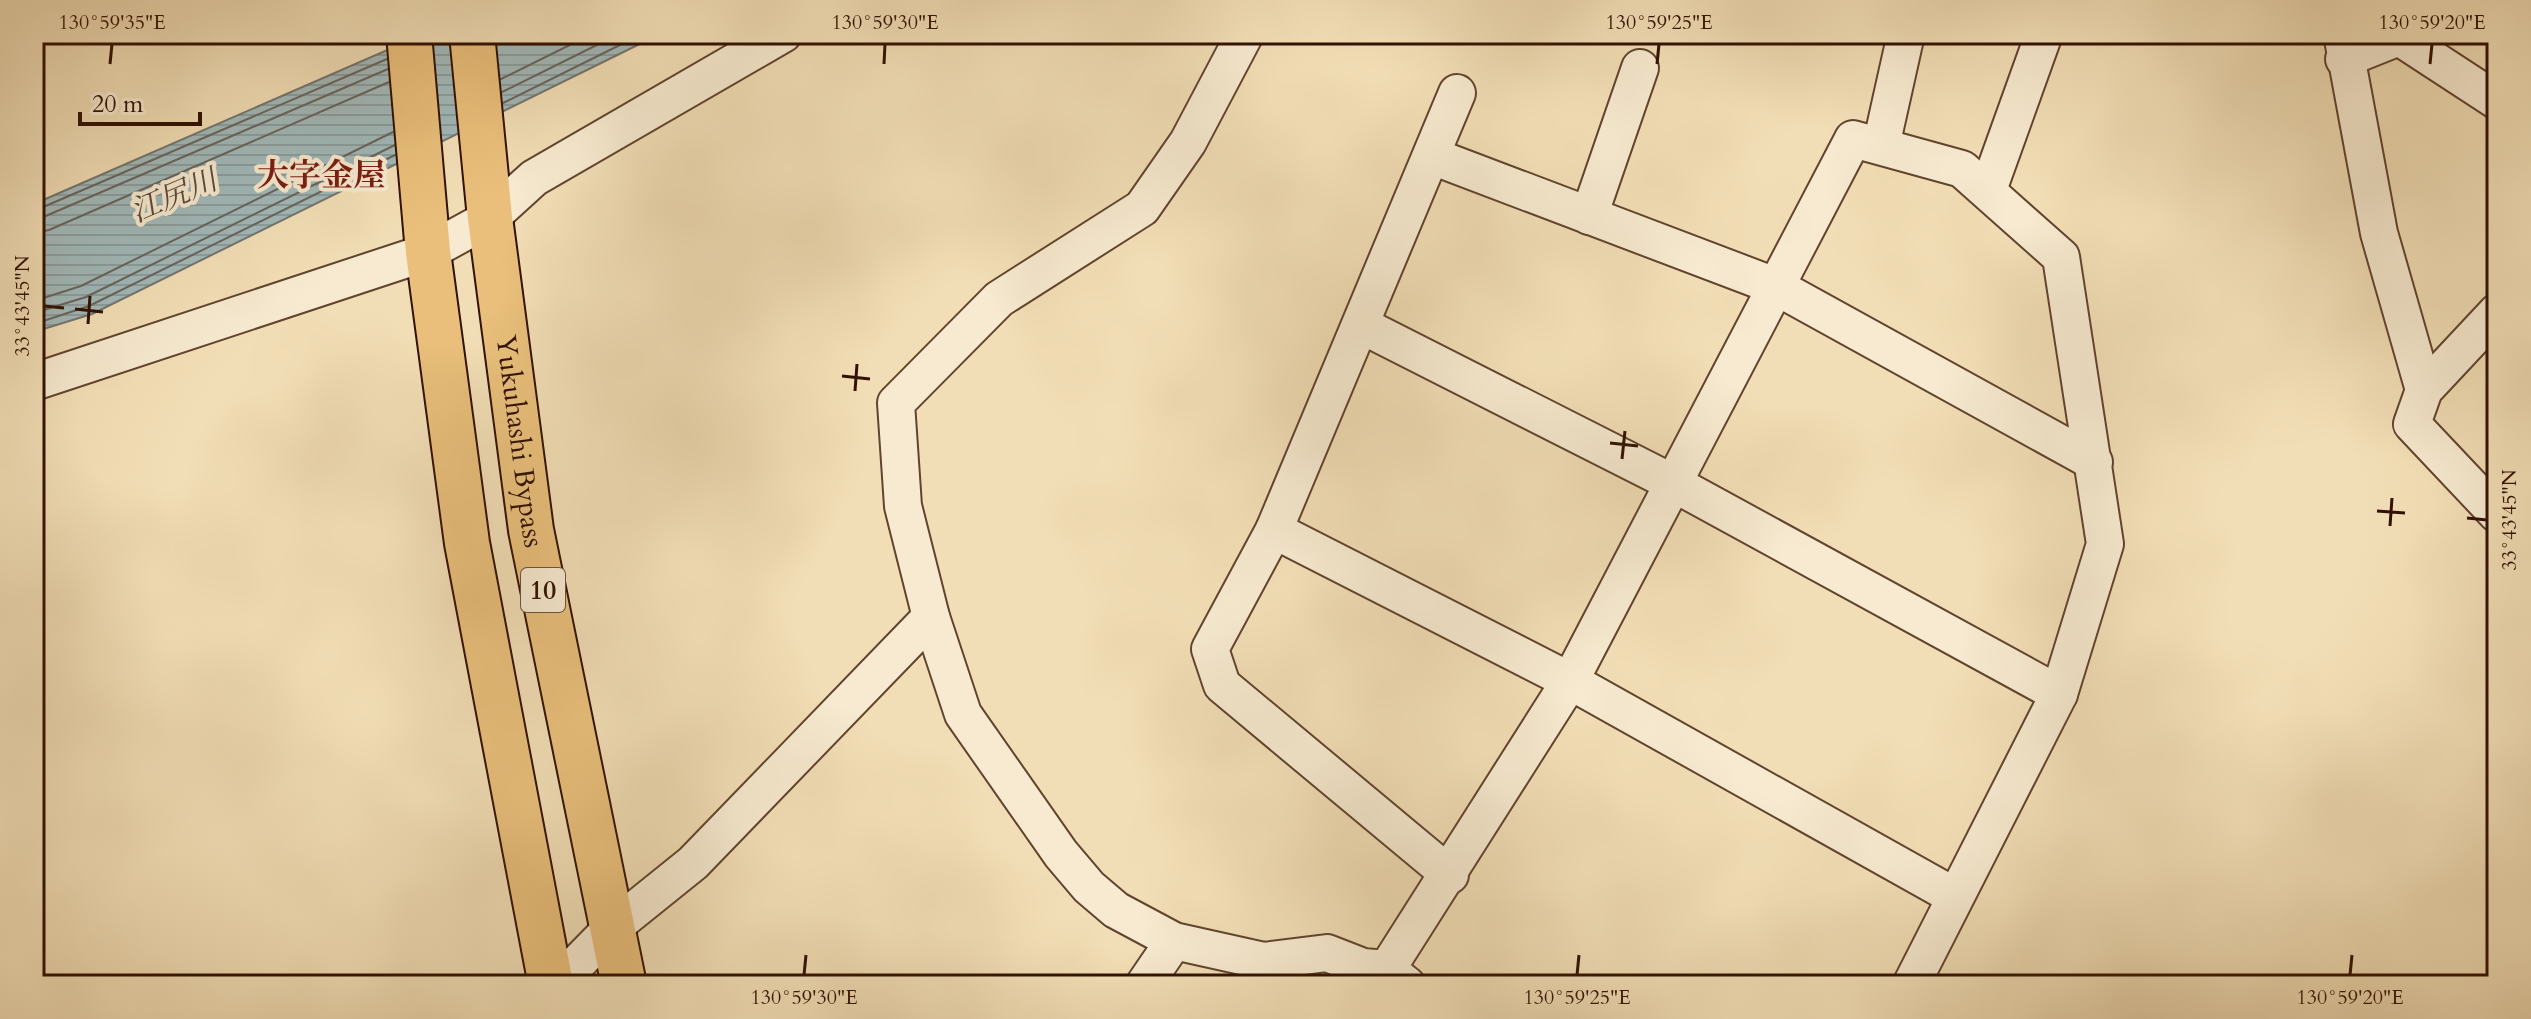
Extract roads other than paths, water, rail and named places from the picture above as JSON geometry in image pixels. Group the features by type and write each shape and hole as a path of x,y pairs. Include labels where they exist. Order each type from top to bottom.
{"highway":[{"name":"10","path":"409,34 428,252 467,543 554,985"},
{"name":"Yukuhashi Bypass","path":"472,34 489,204 531,530 624,985"}],"street":[{"path":"34,382 428,252 489,204 783,34"},
{"path":"1245,34 1188,142 1142,208 999,299 896,403 903,506 931,617 963,714 1061,854 1089,887 1116,910 1174,941 1264,961 1327,953 1377,977 1450,875 1570,681 1853,139 1962,169 2061,257 2105,544 2059,694 1911,985"},
{"path":"1881,146 1906,34"},
{"path":"1988,190 2044,34"},
{"path":"2424,390 2379,233 2343,47 2399,37 2497,101"},
{"path":"1589,216 1640,68"},
{"path":"1450,875 1222,685 1210,649 1274,530 1457,93"},
{"path":"1432,156 1775,286 2094,462"},
{"path":"2497,312 2424,390 2412,424 2497,514"},
{"path":"1361,325 1673,483 2059,694"},
{"path":"1274,530 1570,681 1954,896"},
{"path":"554,985 611,929 693,863 931,617"},
{"path":"1144,985 1174,941"}],"water":[{"name":"江尻川","path":"424,34 660,34 92,314 34,332 34,204"}],"district":[{"name":"大字金屋","path":"321,176"}]}
